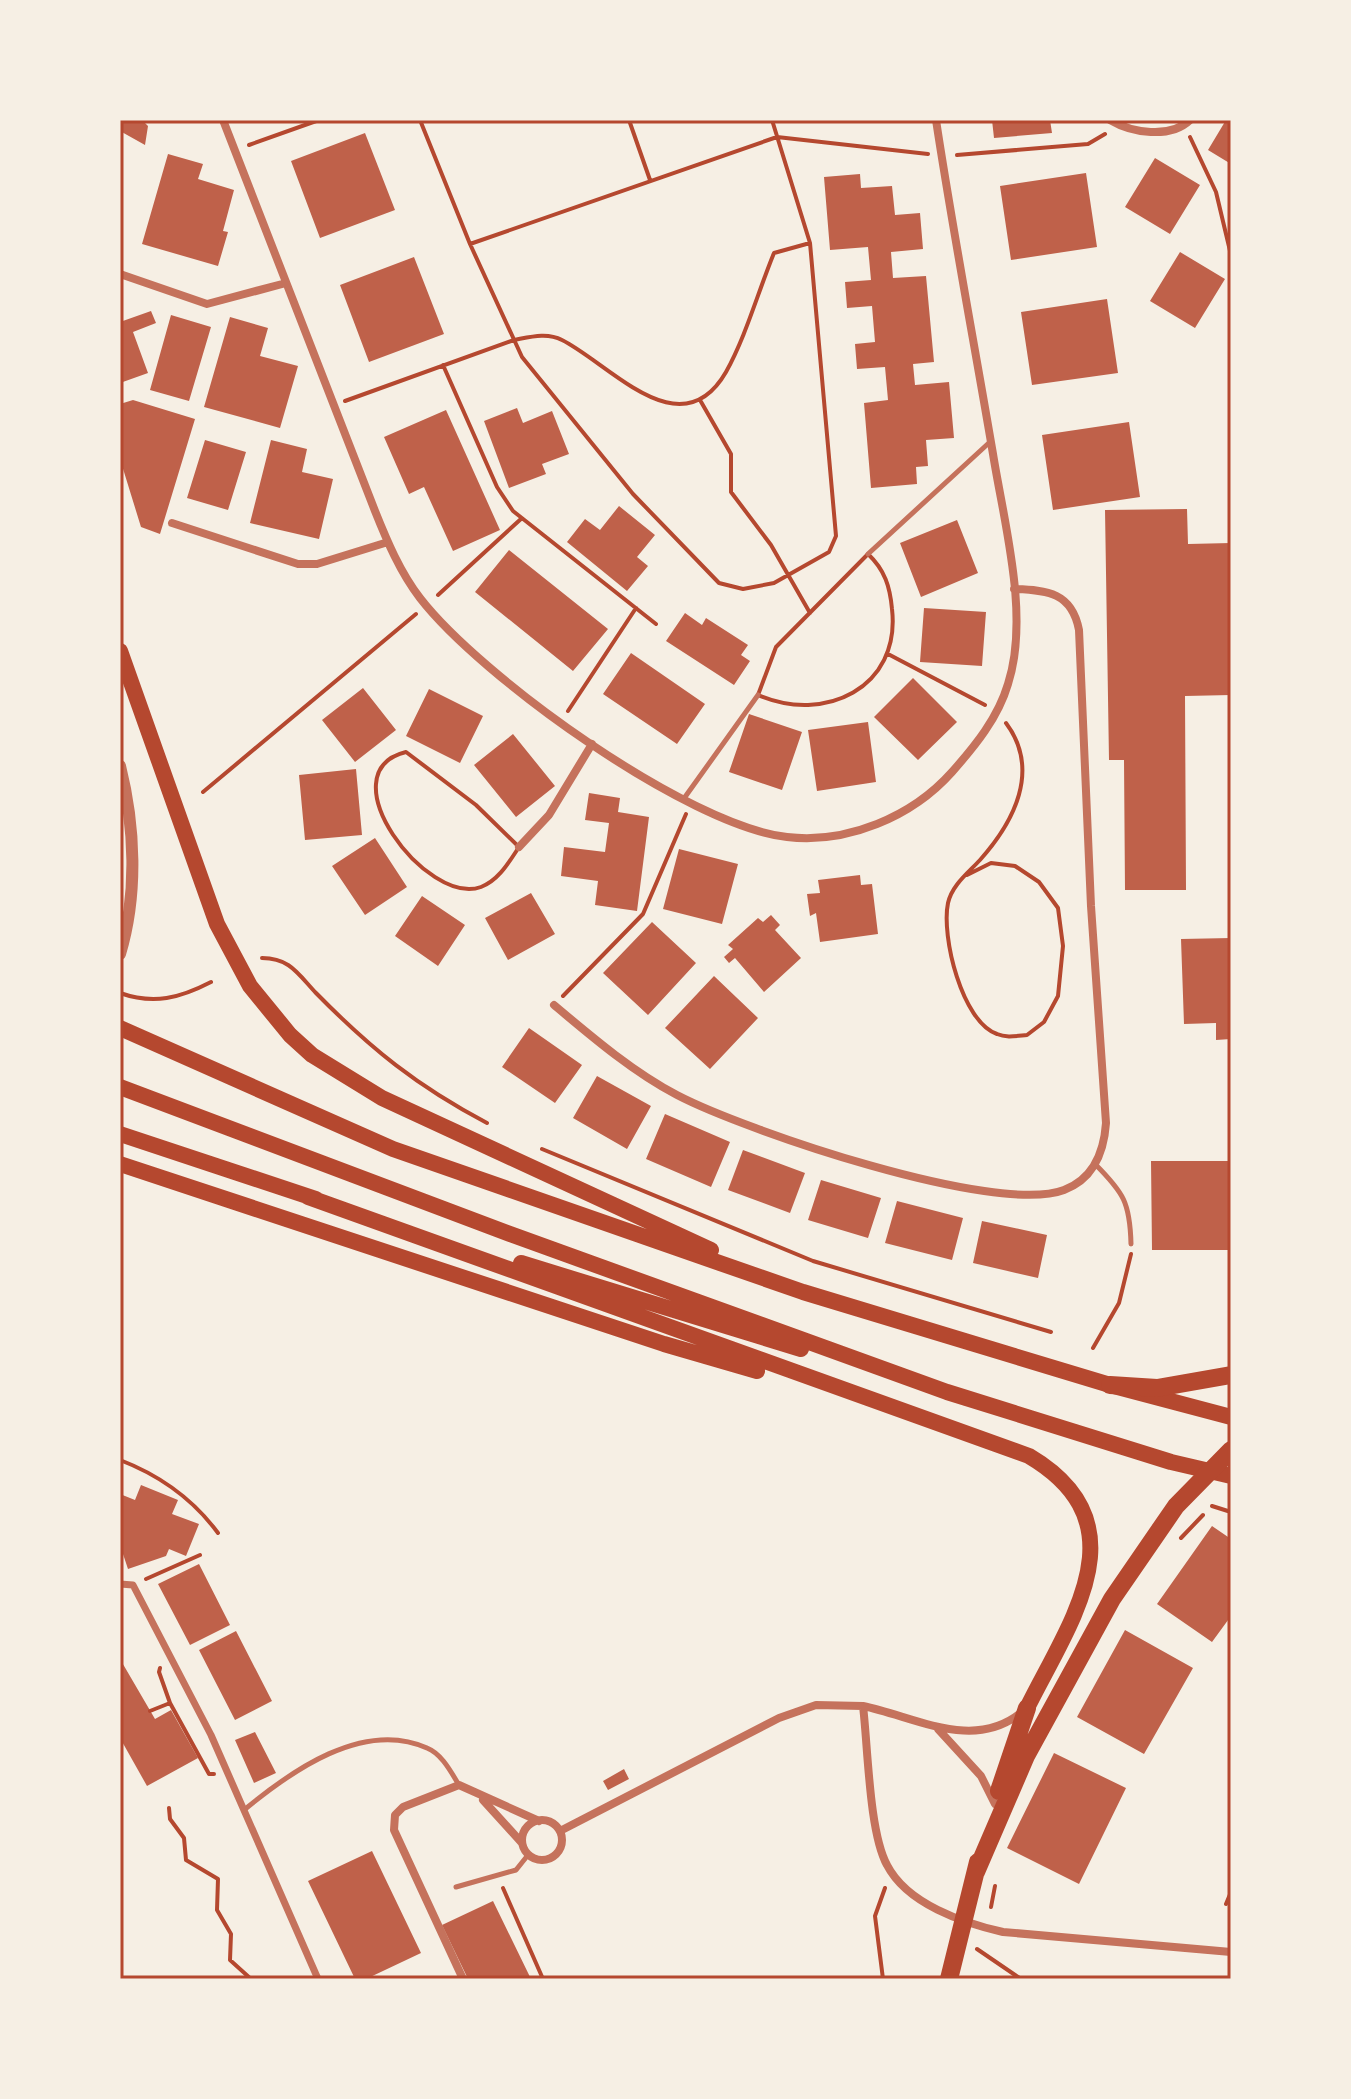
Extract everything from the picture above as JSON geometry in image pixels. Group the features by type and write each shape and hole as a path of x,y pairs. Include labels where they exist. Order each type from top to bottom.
{"highway":[{"path":"120,651 217,924 250,986 290,1035 312,1055 382,1098 803,1292"},
{"path":"120,1028 393,1149 803,1292 1110,1385 1231,1417"},
{"path":"120,1087 510,1234 947,1392"},
{"path":"120,1134 639,1301 1209,1473 1231,1476"},
{"path":"120,1164 664,1344 889,1408"},
{"path":"308,1197 1029,1456 1065,1481 1082,1509 1091,1544 1090,1573 1083,1596 1027,1708 995,1804 949,1979"},
{"path":"1110,1385 1157,1388 1231,1375"},
{"path":"976,1872 1026,1756 1112,1599 1161,1526 1231,1450"}],"street":[{"path":"223,120 388,542 406,578 426,606 499,676 592,744 733,822 784,837 821,837 861,829 911,808 938,788 980,739 997,711 1014,661 1014,589 936,120"},
{"path":"1110,120 1134,131 1158,131 1187,123"},
{"path":"120,274 207,304 286,283"},
{"path":"172,523 298,564 317,564 388,542"},
{"path":"554,1005 615,1053 676,1095 744,1125 887,1169 988,1193 1046,1195 1075,1185 1102,1153 1106,1123 1091,906 1079,630 1072,608 1060,595 1051,591 1014,589"},
{"path":"519,847 549,815 592,744"},
{"path":"120,766 128,806 132,861 131,894 121,952"},
{"path":"120,1584 133,1585 167,1651 228,1776 318,1979"},
{"path":"560,1831 788,1714 816,1705 863,1706 965,1732 1006,1724 1027,1708"},
{"path":"863,1706 878,1834 886,1864 913,1894 945,1912 1003,1932 1231,1952"},
{"path":"934,1726 981,1776 995,1804"},
{"path":"463,1979 392,1823 403,1807 459,1785 474,1791 539,1821 551,1822 560,1831 562,1845 554,1857 540,1861 528,1855 522,1843 474,1791"},
{"path":"522,1843 523,1831 539,1821"}],"lane":[{"path":"868,554 991,441"},
{"path":"688,799 758,695"},
{"path":"1095,1164 1123,1192 1130,1216 1131,1244"},
{"path":"243,1811 285,1777 332,1751 371,1742 405,1742 429,1748 449,1768 459,1785"},
{"path":"456,1887 516,1870 528,1855"}],"path":[{"path":"235,150 319,120"},
{"path":"420,120 470,244 522,357 633,494 719,583 743,589 774,583 829,552 836,536 810,243 772,120"},
{"path":"629,120 650,180"},
{"path":"1187,123 1216,192 1231,255"},
{"path":"470,244 777,137 942,156 1088,144 1120,126"},
{"path":"334,405 514,340 539,335 560,338 652,400 678,403 700,400 726,371 774,253 810,243"},
{"path":"443,365 497,487 522,518 656,624"},
{"path":"700,400 731,454 731,492 810,613"},
{"path":"203,792 426,606 522,518"},
{"path":"868,554 879,564 891,595 893,631 888,654 874,677 853,693 832,701 792,706 758,695 776,647 868,554"},
{"path":"560,723 636,608"},
{"path":"888,654 997,711 1022,754 1023,781 1016,806 994,844 956,884 948,904 948,931 960,988 975,1018 994,1034 1027,1035 1044,1022 1058,996 1063,946 1058,908 1039,882 1015,866 991,863 967,875"},
{"path":"406,752 421,761 476,805 519,847 502,872 481,887 464,889 438,878 412,860 378,805 375,781 382,764 390,756 406,752"},
{"path":"554,1005 643,914 688,799"},
{"path":"262,958 286,961 346,1024 405,1075 489,1124"},
{"path":"120,993 138,999 163,1000 178,998 211,982"},
{"path":"541,1148 813,1261 1051,1332"},
{"path":"1093,1348 1126,1286 1131,1244"},
{"path":"120,1460 165,1482 190,1501 218,1533"},
{"path":"1212,1506 1231,1512"},
{"path":"133,1585 200,1555"},
{"path":"167,1651 159,1672 170,1703 209,1774 228,1776"},
{"path":"150,1711 170,1703"},
{"path":"169,1808 170,1819 184,1838 186,1860 218,1879 217,1910 231,1934 230,1960 251,1979"},
{"path":"883,1979 875,1916 878,1901 889,1883"},
{"path":"503,1888 543,1979"},
{"path":"1226,1904 1231,1892"},
{"path":"968,1942 1021,1979"}],"building":[{"path":"120,120 142,120 148,126 145,145 120,131"},
{"path":"992,120 1050,120 1052,133 994,138"},
{"path":"1226,120 1231,120 1231,164 1208,150"},
{"path":"365,133 395,210 320,238 291,161"},
{"path":"168,154 203,164 198,179 234,190 223,231 228,232 218,266 142,244"},
{"path":"1155,158 1200,185 1170,234 1125,207"},
{"path":"1086,173 1097,247 1011,260 1000,186"},
{"path":"860,174 861,188 892,186 895,215 920,213 923,249 891,252 893,278 926,276 934,362 913,364 915,385 949,382 954,438 926,440 928,466 916,467 917,484 871,488 864,403 888,400 885,367 857,369 855,344 875,342 872,306 847,308 845,282 871,280 868,247 830,250 824,177"},
{"path":"1180,252 1225,279 1195,328 1150,301"},
{"path":"414,257 444,334 369,362 340,285"},
{"path":"1107,299 1118,373 1032,385 1021,312"},
{"path":"151,311 156,323 133,332 148,373 120,383 120,322"},
{"path":"171,315 211,327 189,401 150,390"},
{"path":"230,317 268,328 260,356 298,366 280,428 204,407"},
{"path":"133,400 195,419 160,534 141,527 120,459 120,404"},
{"path":"517,408 523,423 552,411 569,454 542,464 546,474 509,488 484,421"},
{"path":"446,410 500,530 453,551 424,487 409,494 384,437"},
{"path":"1129,422 1140,497 1053,510 1042,435"},
{"path":"205,440 246,452 228,510 187,498"},
{"path":"271,440 307,449 302,472 333,479 319,539 250,523"},
{"path":"619,506 655,535 637,557 648,566 627,591 567,542 585,519 600,530"},
{"path":"1187,509 1188,544 1231,543 1231,695 1185,696 1186,890 1125,890 1124,760 1109,760 1105,510"},
{"path":"957,520 978,573 921,597 900,543"},
{"path":"509,550 608,629 573,671 475,592"},
{"path":"924,608 986,612 982,666 920,662"},
{"path":"685,613 702,625 706,618 748,645 741,655 750,661 734,685 666,641"},
{"path":"631,653 705,704 677,744 603,694"},
{"path":"913,678 957,722 918,760 874,717"},
{"path":"363,688 396,730 355,762 322,720"},
{"path":"429,689 483,716 460,763 406,736"},
{"path":"749,714 802,732 782,790 729,772"},
{"path":"868,722 876,782 817,791 808,730"},
{"path":"513,734 555,786 516,817 474,765"},
{"path":"356,769 362,835 305,840 299,775"},
{"path":"589,793 620,798 618,812 649,817 637,911 595,905 598,881 561,876 564,847 605,852 609,823 585,820"},
{"path":"375,838 407,887 365,915 332,866"},
{"path":"679,849 738,864 722,924 663,909"},
{"path":"860,875 861,885 872,884 878,934 820,942 816,913 810,916 807,894 820,893 818,880"},
{"path":"531,893 555,934 508,960 485,918"},
{"path":"422,896 465,925 438,966 395,936"},
{"path":"771,915 780,925 775,930 801,958 764,992 735,958 729,963 724,957 733,949 728,945 758,918 763,922"},
{"path":"652,922 696,963 648,1015 603,973"},
{"path":"1231,938 1231,1039 1216,1040 1216,1023 1184,1024 1181,939"},
{"path":"714,976 758,1018 710,1069 665,1028"},
{"path":"529,1028 582,1065 555,1103 502,1067"},
{"path":"597,1076 651,1106 627,1149 573,1118"},
{"path":"665,1114 730,1142 711,1187 646,1159"},
{"path":"743,1150 805,1173 790,1213 728,1190"},
{"path":"1151,1161 1231,1161 1231,1250 1152,1250"},
{"path":"821,1180 881,1198 868,1238 808,1220"},
{"path":"897,1201 963,1218 952,1260 885,1243"},
{"path":"982,1221 1047,1235 1038,1278 973,1263"},
{"path":"141,1485 178,1500 172,1514 199,1524 186,1556 169,1549 166,1556 128,1569 120,1545 120,1494 135,1500"},
{"path":"1212,1526 1231,1539 1231,1616 1212,1642 1157,1604"},
{"path":"199,1564 230,1625 190,1645 158,1584"},
{"path":"1125,1630 1193,1668 1144,1754 1077,1717"},
{"path":"236,1631 272,1701 235,1720 199,1650"},
{"path":"120,1659 155,1719 171,1710 198,1758 147,1786 120,1738"},
{"path":"255,1732 276,1773 254,1783 235,1740"},
{"path":"1054,1753 1126,1788 1079,1884 1007,1848"},
{"path":"624,1769 629,1779 608,1790 603,1781"},
{"path":"372,1851 421,1953 366,1979 355,1979 308,1881"},
{"path":"493,1901 531,1979 468,1979 442,1925"}]}
